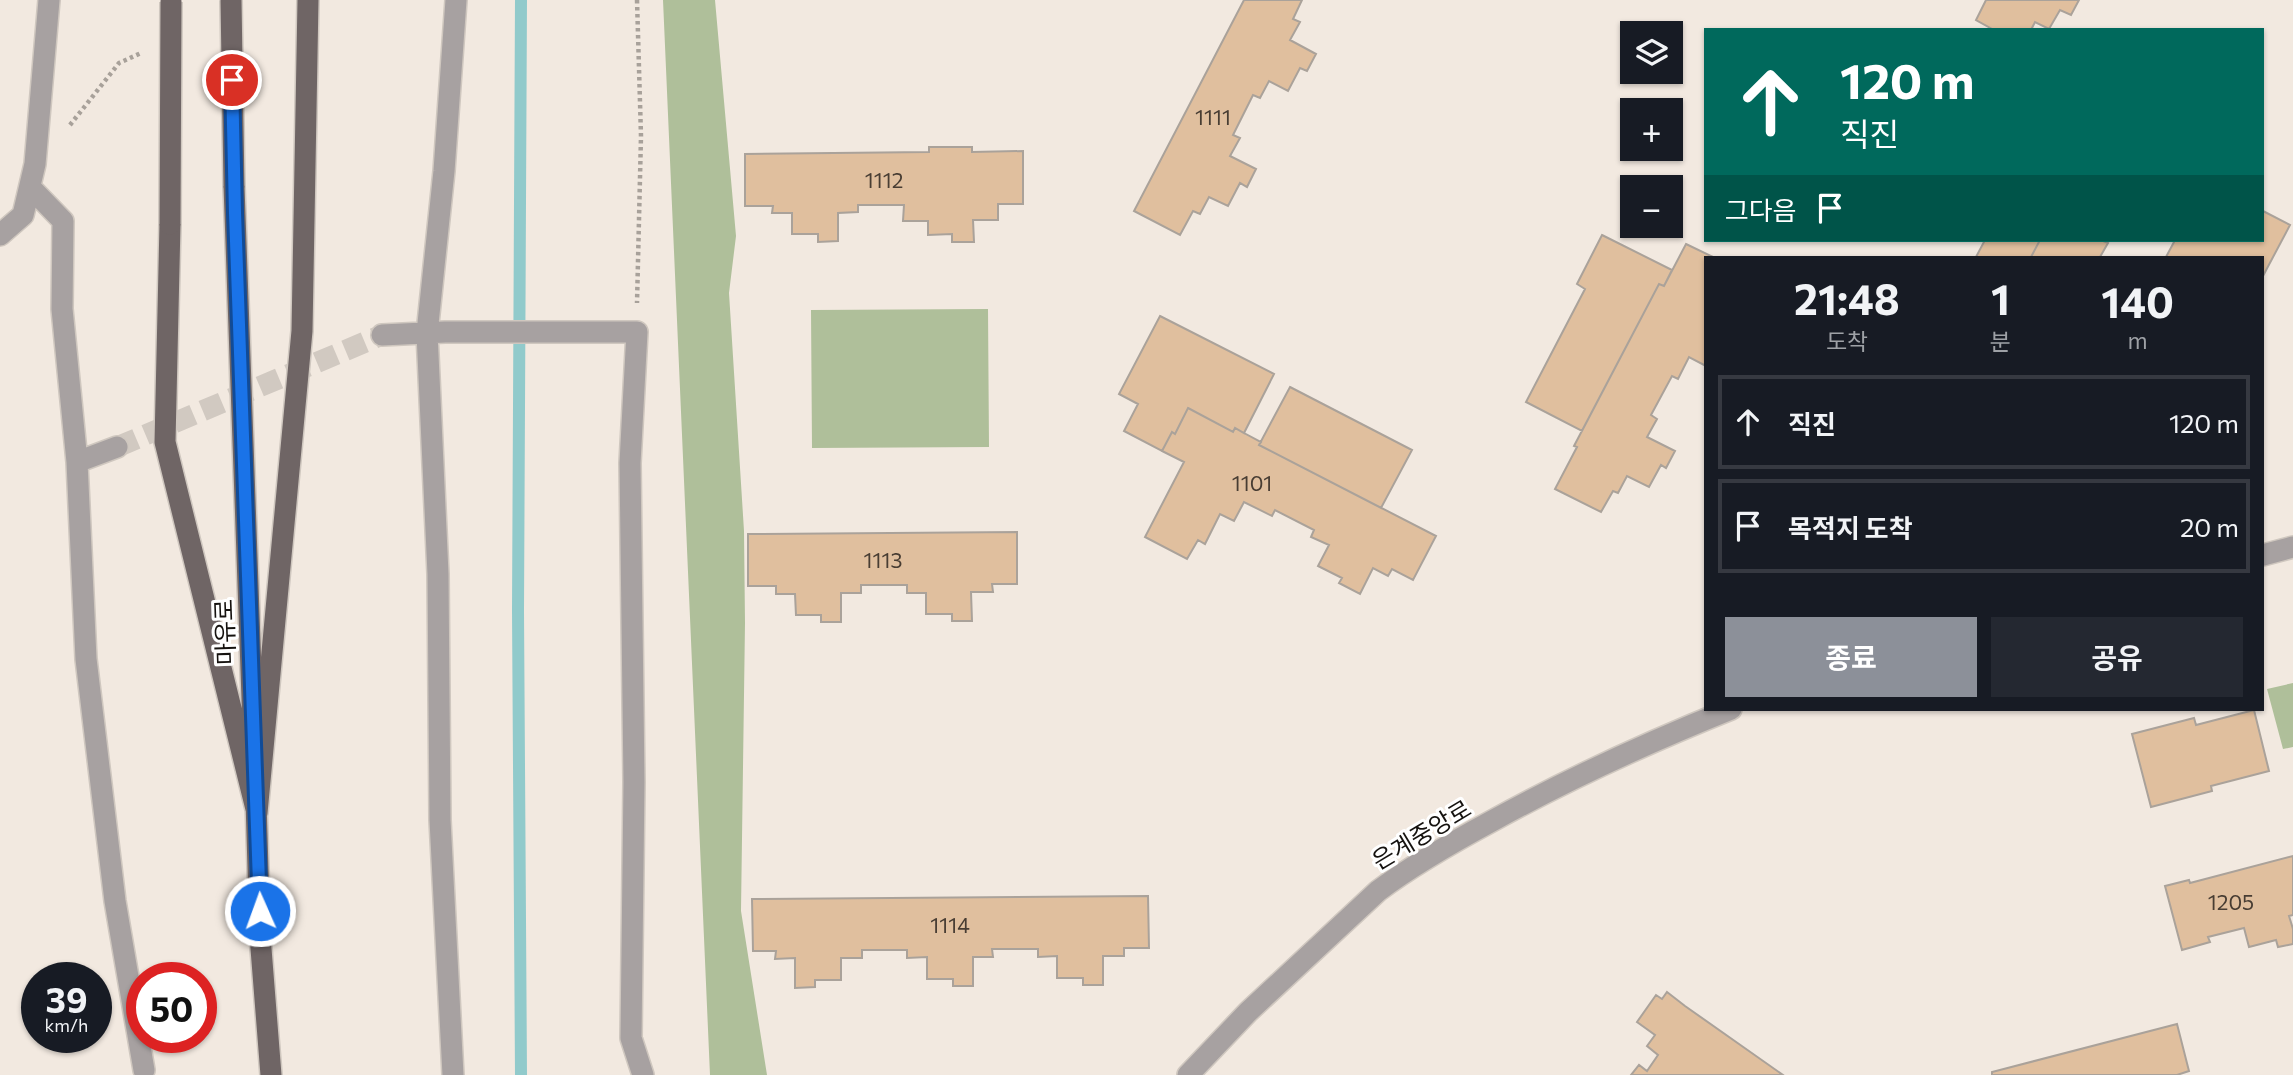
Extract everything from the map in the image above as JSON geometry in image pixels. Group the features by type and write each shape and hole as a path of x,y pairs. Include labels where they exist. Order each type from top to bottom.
{"main road":[{"name":"마유로","path":"231,0 234,186 260,936 271,1075"},
{"path":"257,813 302,331 308,0"},
{"path":"171,1 165,442 257,813"}],"street":[{"path":"0,235 23,215 35,164 49,0"},
{"path":"453,1075 440,820 436,332 456,0"},
{"path":"30,187 63,221 62,309 76,462 86,659 115,901 144,1070"},
{"path":"382,335 436,332 637,332 630,463 634,782 631,1038 643,1075"},
{"path":"76,462 117,447"},
{"path":"2264,555 2293,547"},
{"name":"은계중앙로","path":"1188,1075 1248,1012 1394,879 1442,848 1610,760 1726,711"}],"path":[{"path":"637,0 640,136 637,332"}],"green space":[{"path":"663,0 715,0 736,236 729,293 744,531 741,911 767,1075 710,1075"},
{"path":"988,309 989,447 812,448 811,310"},
{"path":"2293,683 2293,747 2283,749 2267,689"}],"building":[{"path":"1244,0 1302,0 1293,19 1300,22 1290,40 1316,54 1307,71 1300,68 1288,91 1269,81 1260,98 1253,95 1233,135 1240,138 1230,156 1256,169 1247,187 1240,183 1228,206 1209,197 1200,214 1193,211 1180,235 1134,211"},
{"path":"1986,0 2079,0 2071,15 2060,10 2050,28 2035,22 2032,28 1990,28 1976,20"},
{"path":"929,147 972,147 972,152 1023,151 1023,204 998,204 998,220 973,220 974,242 952,242 952,234 928,235 928,221 903,221 904,205 858,205 858,212 838,213 838,241 818,242 818,234 792,234 792,213 772,213 773,206 745,206 745,154 929,152"},
{"path":"2264,212 2290,225 2264,274 2264,256 2167,256 2174,242 2264,242"},
{"path":"1602,235 1672,270 1664,286 1659,284 1582,431 1526,402 1585,289 1577,284"},
{"path":"1984,242 2039,242 2032,256 1977,256"},
{"path":"2039,242 2108,243 2101,256 2032,256"},
{"path":"1686,244 1711,256 1704,256 1704,365 1689,357 1678,379 1672,376 1651,415 1657,419 1647,437 1675,451 1666,468 1661,465 1649,487 1627,476 1618,493 1613,491 1601,512 1555,489 1577,447 1574,446 1659,284 1664,286"},
{"path":"1160,316 1274,374 1244,433 1235,428 1233,432 1188,408 1175,434 1172,432 1162,451 1124,431 1138,404 1119,394"},
{"path":"1290,387 1412,450 1381,508 1259,445"},
{"path":"1188,408 1233,432 1235,428 1261,442 1259,445 1436,536 1413,580 1392,569 1388,576 1373,568 1360,594 1339,583 1342,578 1318,566 1329,545 1311,537 1314,530 1275,510 1272,516 1244,502 1234,521 1220,514 1205,544 1198,540 1187,559 1145,537 1184,462 1162,451 1172,432 1175,434"},
{"path":"1017,532 1017,584 992,584 993,592 971,592 972,621 952,621 952,614 926,614 926,593 907,593 907,585 861,585 861,593 841,593 841,622 821,622 821,615 796,615 795,594 776,594 776,586 748,586 748,534"},
{"path":"2254,711 2269,771 2211,786 2212,791 2151,807 2132,734 2194,718 2196,725"},
{"path":"2293,856 2293,915 2289,916 2293,929 2293,944 2278,947 2276,940 2249,947 2244,928 2208,937 2210,942 2182,950 2165,886 2189,880 2190,883"},
{"path":"1148,896 1149,948 1124,948 1124,956 1103,956 1103,985 1083,985 1083,978 1057,978 1057,956 1038,957 1038,949 992,949 993,957 973,957 973,986 953,986 953,979 927,979 927,957 907,958 907,950 862,950 862,958 841,958 841,980 815,980 815,987 795,988 795,958 775,959 776,951 753,951 752,899"},
{"path":"1667,992 1783,1075 1631,1075 1639,1065 1647,1071 1658,1055 1647,1046 1655,1035 1637,1022 1656,995 1662,999"},
{"path":"2177,1024 2189,1071 2177,1075 1992,1075 1992,1072"}],"waterway":[{"path":"521,0 518,611 521,1075"}],"tunnel":[{"path":"117,447 382,335"}],"route":[{"path":"232,80 260,911"}]}
